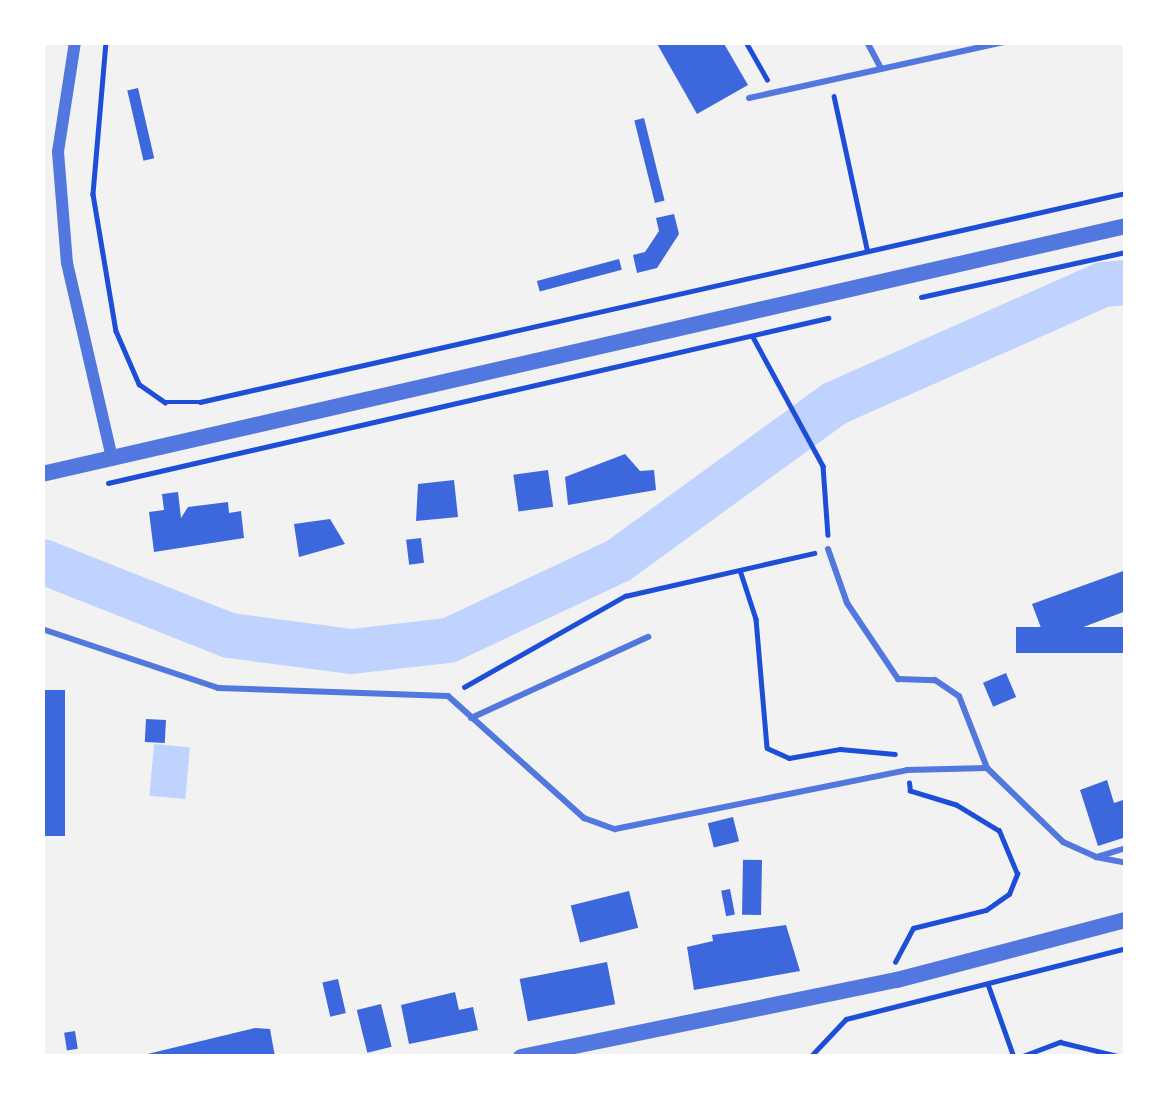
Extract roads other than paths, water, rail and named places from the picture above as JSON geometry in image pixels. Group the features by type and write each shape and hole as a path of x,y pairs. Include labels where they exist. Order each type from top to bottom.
{"street":[{"path":"75,42 58,152 67,263 111,454"},
{"path":"42,474 111,454 1126,226"},
{"path":"520,1057 898,980 1126,920"}],"lane":[{"path":"867,42 881,68"},
{"path":"749,98 1004,42"},
{"path":"829,549 848,603 898,679 934,680 959,696 987,767 1063,842 1096,857 1126,863"},
{"path":"42,628 218,688 448,696 584,818 615,829 908,770 987,767"},
{"path":"471,718 648,637"},
{"path":"1096,857 1126,848"}],"water":[{"path":"154,744 190,747 185,799 149,796"}],"waterway":[{"path":"42,561 229,635 351,651 448,640 618,560 834,403 1103,284 1126,282"}]}
